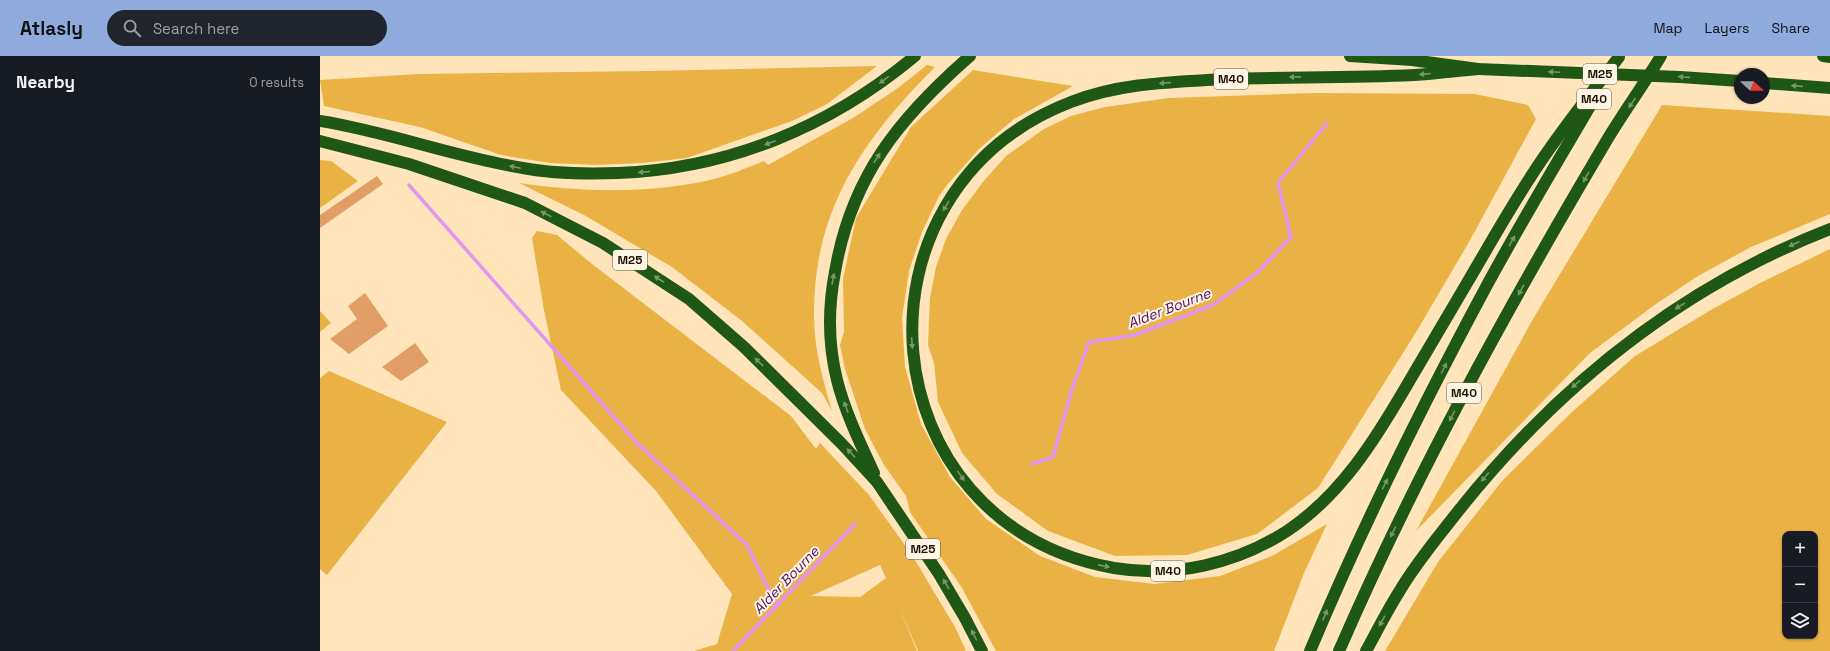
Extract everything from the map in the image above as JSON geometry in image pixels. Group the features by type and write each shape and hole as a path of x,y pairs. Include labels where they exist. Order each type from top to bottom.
{"highway":[{"path":"320,121 369,131 480,159 536,170 600,174 660,170 715,160 748,151 794,133 854,101 886,79 915,56"},
{"name":"M25","path":"877,482 841,394 832,351 830,306 838,252 845,224 856,195 886,144 918,107 970,56"},
{"name":"M25","path":"1350,56 1412,60 1478,70 1680,77 1734,81"},
{"name":"M40","path":"1478,70 1416,75 1269,77 1141,85 1092,94 1066,104 1024,124 997,144 965,178 949,200 938,219 919,272 913,305 913,358 923,405 945,452 966,482 987,506 1023,533 1067,555 1105,566 1153,572 1182,570 1234,558 1271,541 1290,529 1319,506 1358,464 1387,420 1468,281 1556,140 1619,56"},
{"name":"M40","path":"1310,651 1354,548 1464,329 1486,287 1619,56"},
{"name":"M40","path":"1338,651 1391,536 1431,455 1479,365 1605,143 1663,56"},
{"path":"1823,56 1830,57"},
{"path":"1770,83 1830,88"},
{"name":"M25","path":"320,142 409,164 525,203 603,243 689,299 744,347 842,444 877,482 939,574 965,618 982,651"},
{"path":"1366,651 1398,592 1419,561 1466,501 1504,456 1562,397 1618,350 1676,308 1760,260 1830,229"}],"shaded area":[{"path":"927,65 935,67 886,121 865,149 847,179 833,210 822,242 816,278 814,328 825,388 832,411 822,393 742,321 672,267 584,215 519,183 590,190 663,188 710,180 764,161 768,165 853,118 898,88"},
{"path":"877,66 827,104 792,121 687,158 642,163 596,165 550,163 501,155 420,127 324,106 320,80 419,74"},
{"path":"973,70 1073,86 1014,119 980,148 939,196 922,232 909,271 902,318 905,367 921,424 950,477 986,519 1040,556 1095,577 1154,584 1220,576 1272,556 1327,524 1304,573 1274,651 996,651 962,588 910,512 906,496 884,465 865,429 845,369 840,345 844,332 843,279 856,218 911,127"},
{"path":"1314,93 1475,94 1528,105 1536,119 1469,242 1415,334 1318,488 1257,534 1187,555 1115,556 1048,531 997,494 962,453 938,402 934,363 928,345 930,298 936,267 946,239 962,210 983,182 1006,156 1044,129 1071,116 1105,107 1169,98"},
{"path":"1662,105 1830,116 1830,214 1751,247 1698,276 1656,304 1590,353 1416,531 1533,319"},
{"path":"320,160 331,161 358,181 320,208"},
{"path":"537,231 557,235 592,264 791,416 816,449 820,443 869,495 912,555 955,627 966,651 918,651 898,605 917,651 694,651 717,644 732,594 656,491 561,390 544,310 532,238","holes":["880,565 886,578 860,597 811,596"]},
{"path":"1830,249 1830,651 1385,651 1438,562 1502,481 1572,412 1635,356 1709,311 1760,283"},
{"path":"320,311 331,323 320,332"},
{"path":"329,371 447,422 327,575 320,569 320,378"}],"building":[{"path":"377,176 383,184 320,228 320,215"},
{"path":"365,293 388,326 349,354 330,339 357,319 348,306"},
{"path":"415,343 429,362 401,381 382,367"}],"waterway":[{"name":"Alder Bourne","path":"1032,464 1053,457 1072,389 1089,342 1135,335 1213,305 1258,272 1291,237 1278,183 1327,123"},
{"path":"409,185 637,443 747,545 777,607"},
{"name":"Alder Bourne","path":"733,651 855,524"}]}
